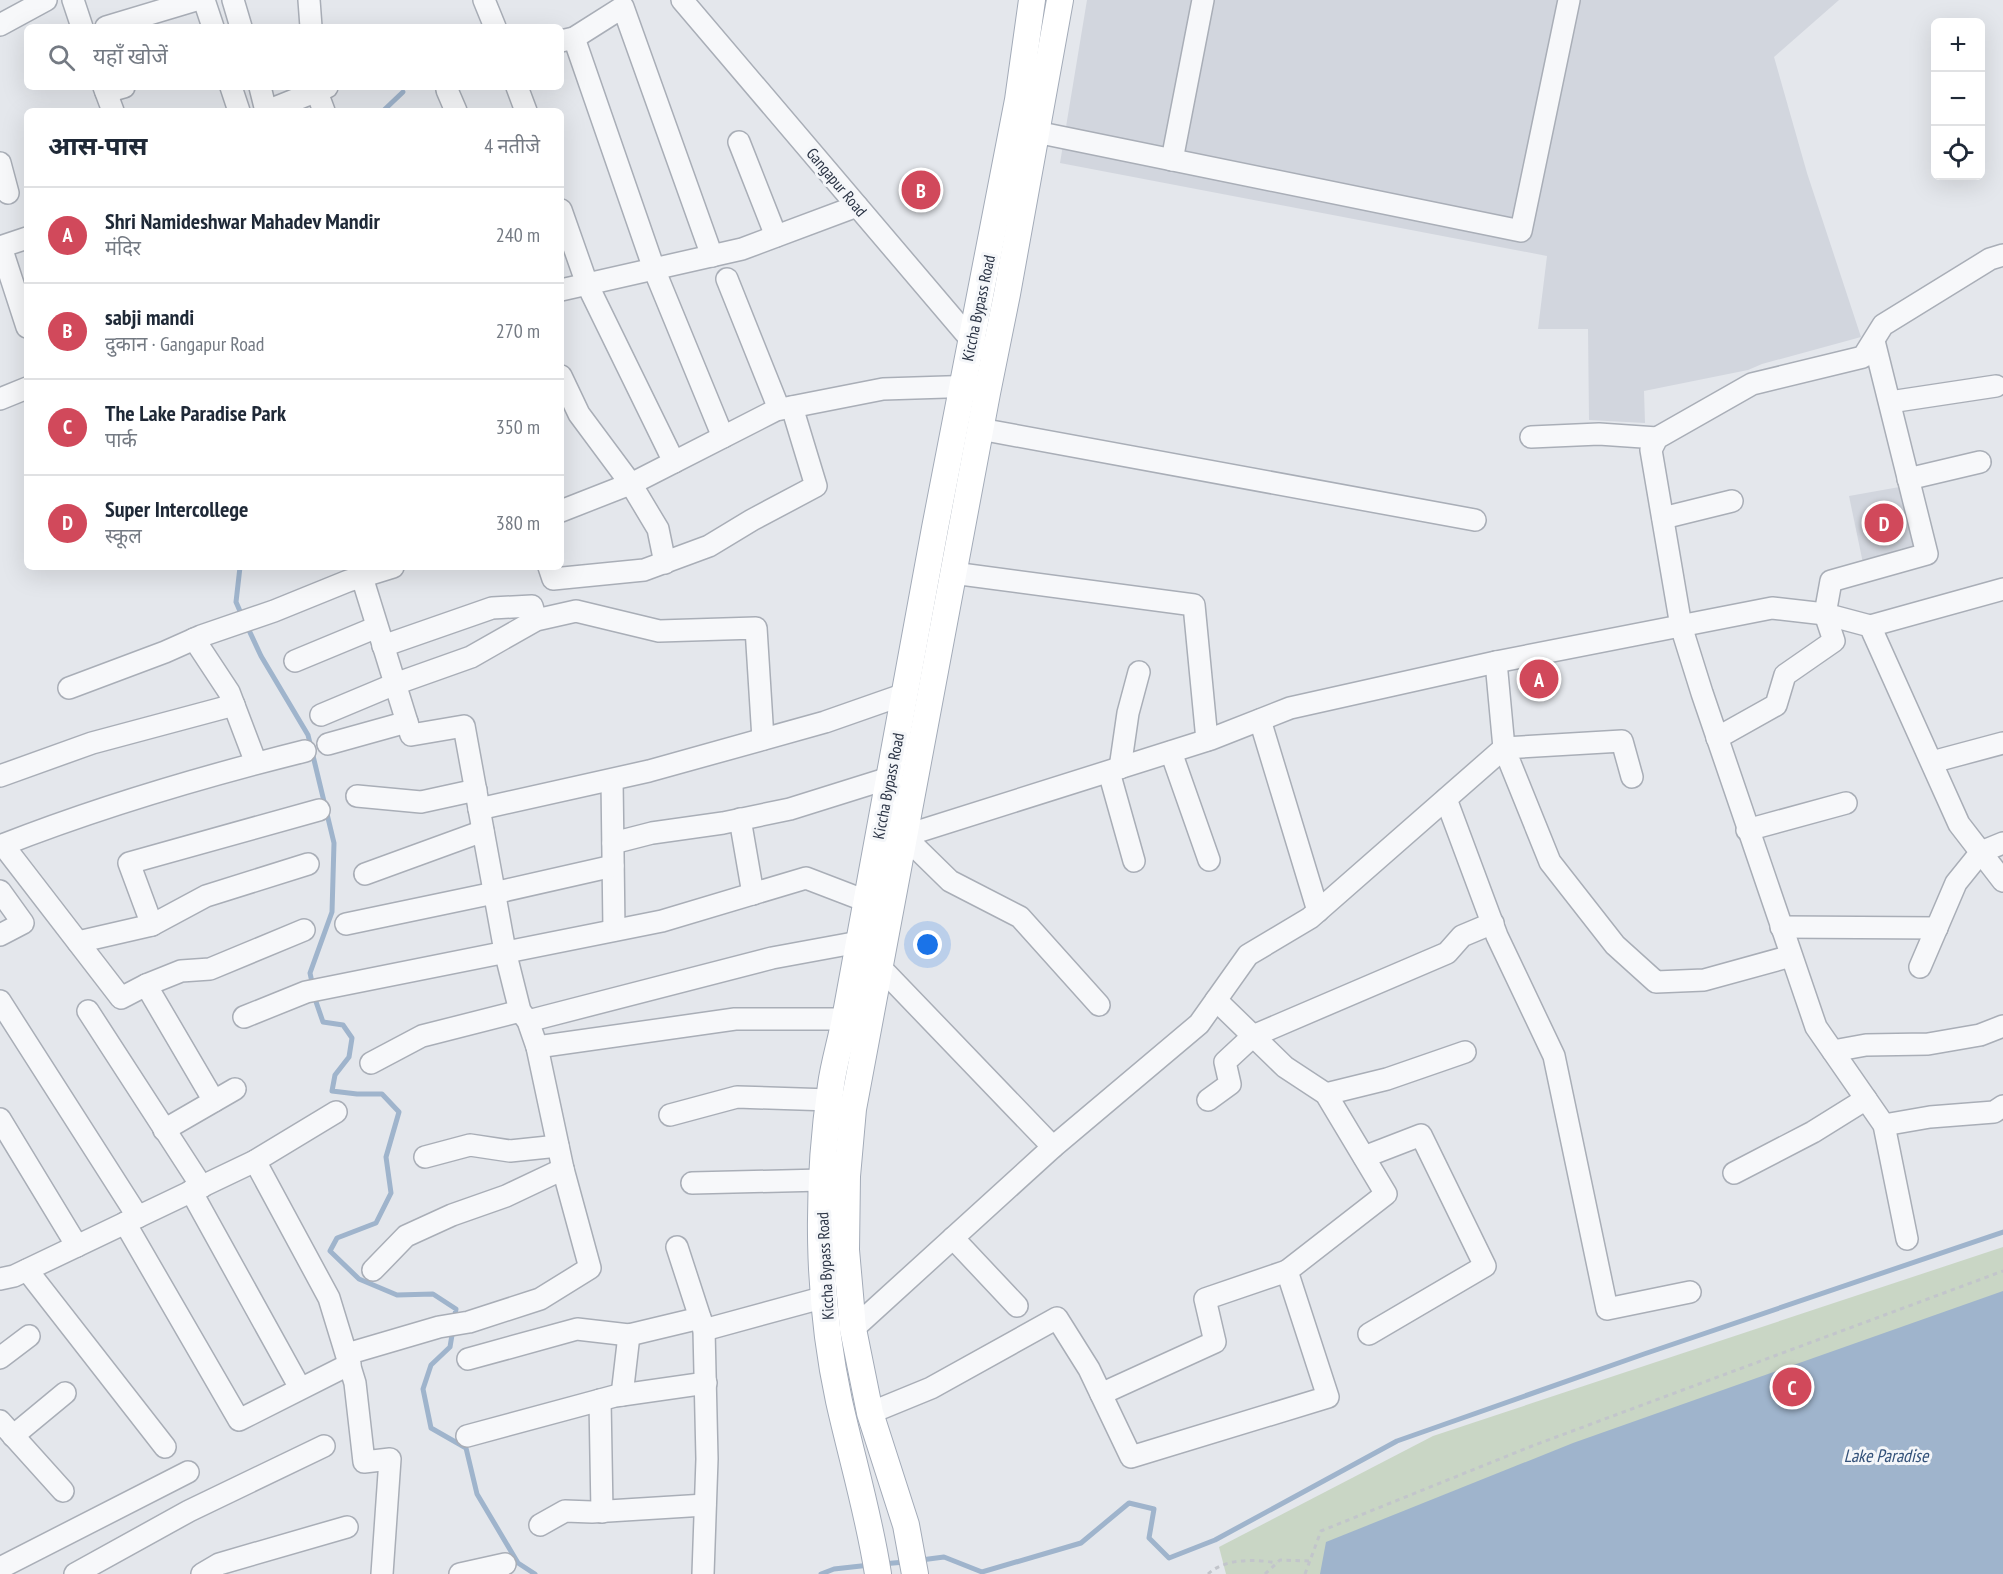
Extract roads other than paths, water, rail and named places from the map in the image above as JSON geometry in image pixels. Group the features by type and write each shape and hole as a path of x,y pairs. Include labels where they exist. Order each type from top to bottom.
{"main road":[{"name":"Kiccha Bypass Road","path":"878,1574 871,1531 839,1400 825,1297 821,1250 830,1190 830,1100 866,901 892,834 889,778 917,697 955,423 971,340 995,292 1032,0"},
{"path":"915,1574 906,1525 870,1413 853,1329 846,1251 830,1190 853,1109 880,967 892,834 917,697 953,573 990,375 995,292 1036,132 1060,0"},
{"path":"955,423 980,429"}],"street":[{"path":"0,25 46,0"},
{"path":"73,0 81,24"},
{"path":"116,24 196,0"},
{"path":"204,0 212,24"},
{"path":"232,0 240,24"},
{"path":"309,0 310,24"},
{"path":"484,0 494,24"},
{"name":"Gangapur Road","path":"682,0 971,340 990,375"},
{"path":"1172,160 1203,0"},
{"path":"1036,132 1521,231 1569,0"},
{"path":"712,256 623,7 567,40 654,269 723,437"},
{"path":"232,90 238,108"},
{"path":"262,105 315,90"},
{"path":"319,90 323,108"},
{"path":"447,90 455,108"},
{"path":"518,90 525,108"},
{"path":"739,142 776,236"},
{"path":"0,163 12,192"},
{"path":"564,289 742,249 857,206"},
{"path":"564,218 588,284 674,462"},
{"path":"24,239 0,247 24,318"},
{"path":"1531,437 1599,434 1657,438 1752,384 1863,357 1883,325 1990,259 2003,255"},
{"path":"550,570 554,579 644,570 710,546 752,520 816,486 786,408 727,279"},
{"path":"1717,738 1776,705 1785,675 1833,641 1825,614 1831,581 1927,554 1874,341"},
{"path":"564,510 631,484 786,408 883,389 962,385 990,375"},
{"path":"564,382 579,414 631,484 658,529 665,563"},
{"path":"1890,402 1996,386"},
{"path":"0,399 24,389"},
{"path":"980,429 1475,519"},
{"path":"1657,438 1651,450 1681,626 1816,1027 1884,1125 1907,1239"},
{"path":"1908,479 1980,462"},
{"path":"1663,518 1732,501"},
{"path":"69,688 256,617 350,575 377,570"},
{"path":"953,573 1194,605 1207,740"},
{"path":"0,1001 132,1220 239,1420 300,1388 348,1359 439,1327 469,1322 540,1299 590,1268 563,1169 537,1047 524,1016 505,951 464,726 411,735 380,637 350,575"},
{"path":"892,834 1115,770 1207,740 1290,708 1496,662 1772,608 1825,614 1870,626 2002,590"},
{"path":"296,661 492,608 532,606 536,620"},
{"path":"321,715 395,684 471,657 536,620 576,611 659,631 756,628 763,739"},
{"path":"1870,626 1959,824 2003,880"},
{"path":"194,639 229,693 256,763"},
{"path":"1496,662 1503,748 1550,862 1615,945 1656,982 1704,980 1791,956"},
{"path":"1134,861 1115,770 1139,672"},
{"path":"357,796 420,802 478,800 612,780 917,697"},
{"path":"0,776 92,743 234,705"},
{"path":"1260,720 1318,911"},
{"path":"328,744 407,722"},
{"path":"853,1329 1053,1147 1199,1024 1248,955 1318,911 1503,748 1622,741 1632,777"},
{"path":"1932,762 2003,743"},
{"path":"304,930 210,969 181,971 121,998 2,846 110,805 305,751"},
{"path":"1171,752 1209,860"},
{"path":"613,843 652,833 790,809 889,778"},
{"path":"612,780 614,930"},
{"path":"1446,799 1493,923 1554,1056 1607,1309 1690,1292"},
{"path":"1748,830 1846,803"},
{"path":"152,925 129,863 319,810"},
{"path":"740,819 753,894"},
{"path":"365,874 483,831"},
{"path":"892,834 950,881 1020,917 1098,1005"},
{"path":"1920,967 1956,883 1981,852 2003,843"},
{"path":"78,942 152,925 206,897 308,864"},
{"path":"346,924 613,866"},
{"path":"244,1017 316,990 662,921 806,878 866,901"},
{"path":"0,891 23,923 0,935"},
{"path":"1208,1100 1230,1084 1225,1062 1253,1036 1448,953 1462,936 1493,923"},
{"path":"1781,927 1937,928"},
{"path":"371,1063 422,1036 524,1016 772,958 859,942"},
{"path":"880,967 1053,1147"},
{"path":"146,985 214,1101"},
{"path":"1101,1394 1215,1342 1205,1299 1287,1271 1386,1194 1326,1094 1285,1067 1216,1000"},
{"path":"88,1011 164,1130 300,1388"},
{"path":"537,1047 735,1019 845,1019"},
{"path":"1833,1051 1866,1045 1928,1044 1980,1035 2003,1026"},
{"path":"1326,1094 1387,1078 1466,1052"},
{"path":"164,1130 235,1089"},
{"path":"670,1115 737,1096 830,1100"},
{"path":"1734,1173 1813,1132 1866,1099"},
{"path":"1884,1125 1930,1117 1994,1112 2003,1106"},
{"path":"0,1279 27,1270 255,1161 336,1112"},
{"path":"0,1119 77,1246"},
{"path":"1364,1157 1421,1135 1485,1266 1370,1334"},
{"path":"425,1157 470,1145 510,1151 558,1146"},
{"path":"255,1161 329,1298 355,1383 364,1462 390,1459 382,1574"},
{"path":"373,1270 406,1236 452,1215 506,1196 563,1169"},
{"path":"692,1183 830,1190"},
{"path":"953,1238 1017,1306"},
{"path":"677,1247 702,1324 706,1383 703,1574"},
{"path":"27,1270 165,1447"},
{"path":"870,1413 931,1388 1057,1318 1089,1369 1131,1457 1328,1397 1287,1271"},
{"path":"468,1359 577,1329 629,1335 702,1324 825,1297"},
{"path":"622,1395 629,1335"},
{"path":"0,1358 29,1336"},
{"path":"467,1436 622,1395 706,1383"},
{"path":"63,1491 7,1429 65,1393"},
{"path":"600,1400 602,1512"},
{"path":"75,1574 189,1511 324,1446"},
{"path":"0,1568 188,1472"},
{"path":"540,1525 565,1511 602,1512 705,1505"},
{"path":"202,1574 219,1564 347,1527"},
{"path":"470,1573 505,1564"}],"water":[{"name":"Lake Paradise","path":"2003,1291 2003,1574 1320,1574 1326,1542 1573,1443"}],"waterway":[{"path":"386,108 403,92"},
{"path":"240,570 236,602 243,618"},
{"path":"247,626 261,656 308,735 334,843 332,912 310,973 313,987"},
{"path":"314,996 323,1022 343,1025 352,1038 349,1057 335,1075 332,1091 382,1094 399,1112 386,1157 391,1193 376,1223 337,1238 330,1251 359,1279 397,1295 433,1294 456,1309 454,1320"},
{"path":"921,1560 944,1557 982,1572 1081,1543 1129,1503 1154,1509 1149,1538 1169,1558 1215,1540 1397,1441 2003,1232"},
{"path":"453,1329 450,1347 431,1365 423,1389 431,1428 466,1448 477,1494 518,1563 535,1574"},
{"path":"882,1564 905,1562"},
{"path":"821,1574 834,1569 870,1565"}],"place":[{"name":"sabji mandi","path":"921,190"},
{"name":"Super Intercollege","path":"1884,523"},
{"name":"Shri Namideshwar Mahadev Mandir","path":"1539,679"},
{"name":"The Lake Paradise Park","path":"1792,1387"}]}
